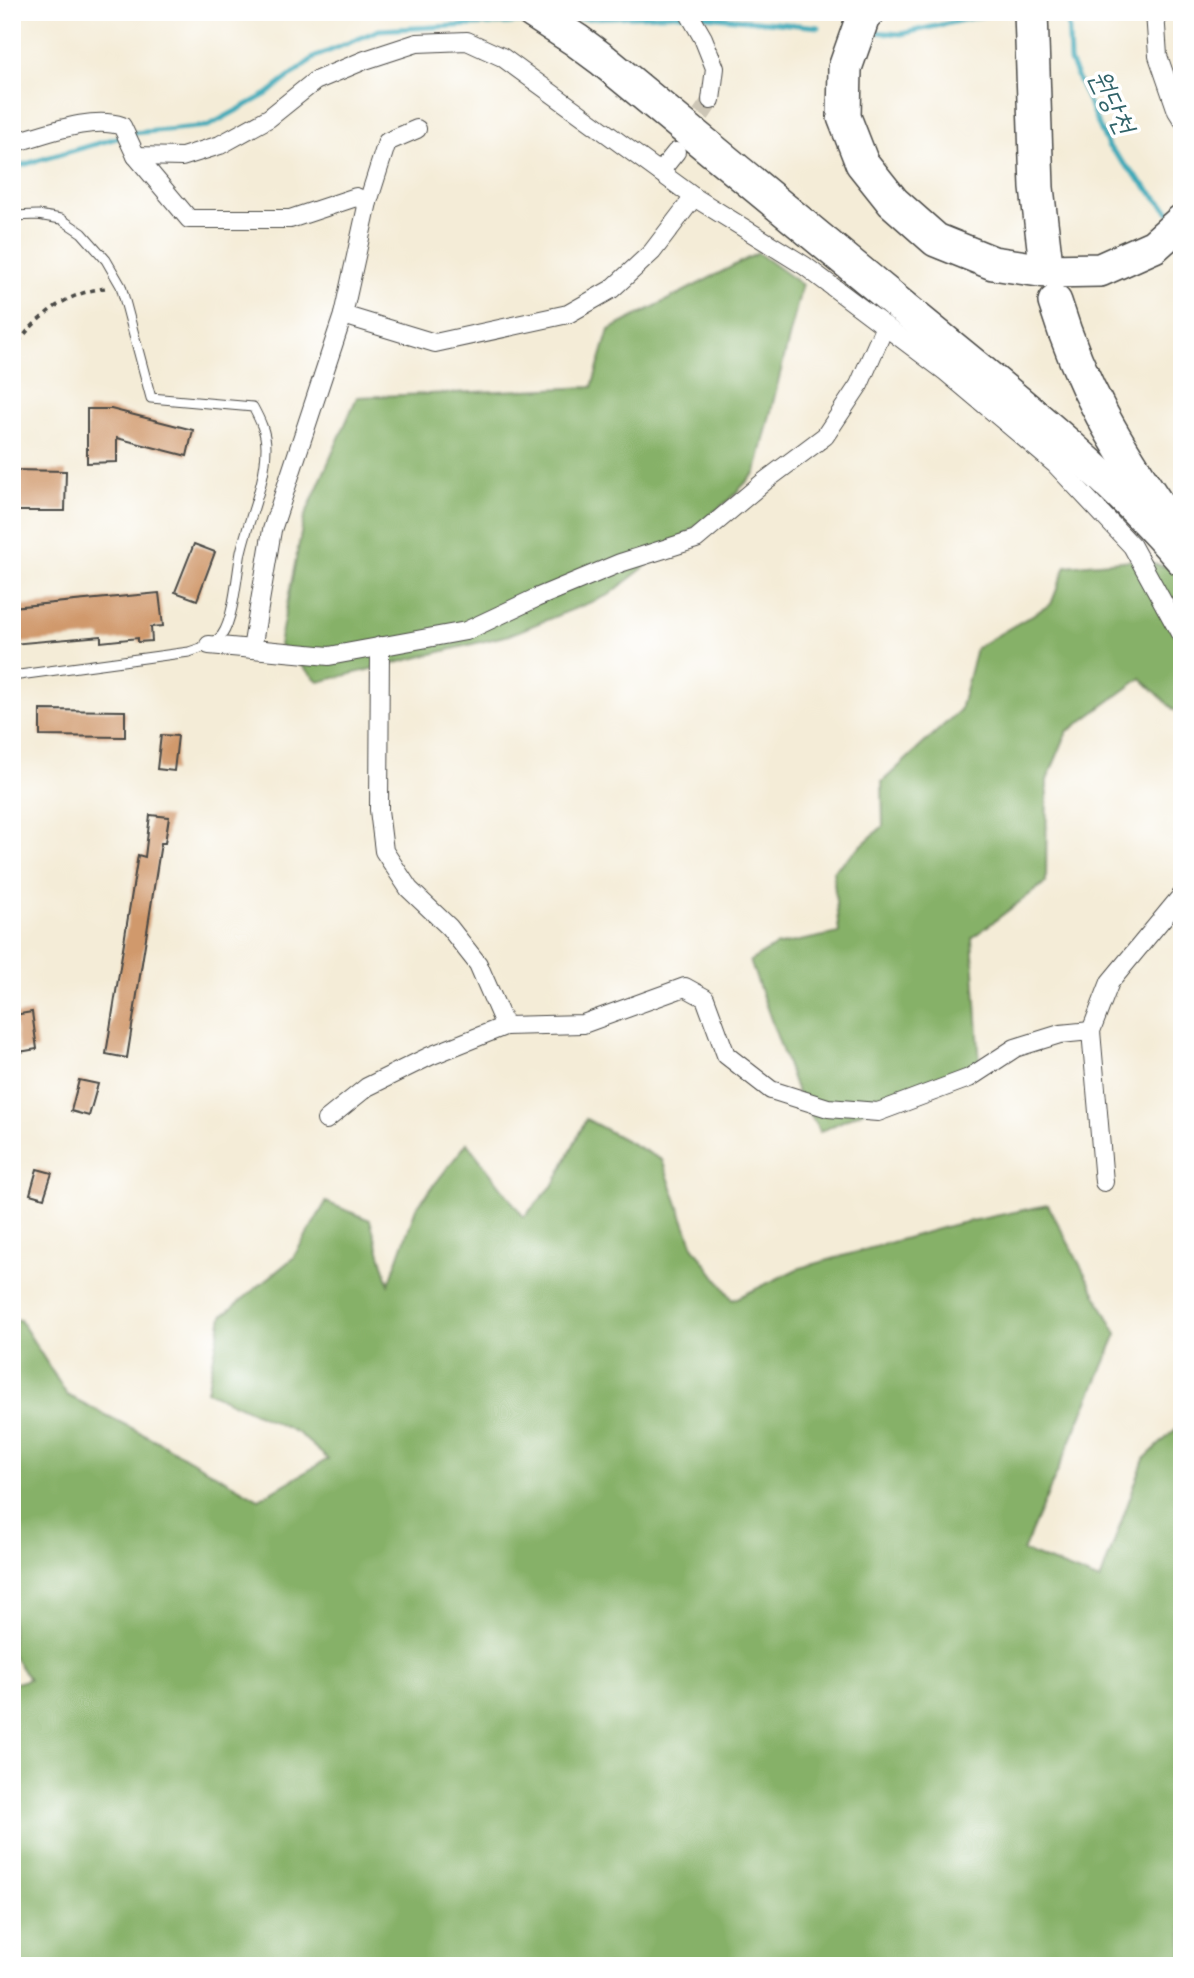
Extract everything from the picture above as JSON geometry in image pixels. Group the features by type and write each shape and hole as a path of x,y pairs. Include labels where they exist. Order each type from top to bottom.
{"highway":[{"path":"533,12 603,60 1083,458 1137,510 1182,559"},
{"path":"868,12 863,16 845,68 844,117 862,163 893,202 936,240 993,263 1046,271 1100,270 1154,246 1182,221"},
{"path":"1031,12 1037,188 1045,256"},
{"path":"1055,302 1080,373 1101,416 1123,454 1182,539"}],"street":[{"path":"688,12 704,38 715,68 711,100"},
{"path":"1156,12 1158,56 1182,119"},
{"path":"134,152 182,157 220,145 269,118 315,81 365,60 417,43 467,41 502,57 694,197 805,266 946,372 1055,464 1132,545 1182,636"},
{"path":"12,144 75,126 111,122 122,125 134,152 189,219 290,219 356,197 368,202"},
{"path":"252,649 272,530 344,315 368,202 387,142 417,129"},
{"path":"660,172 676,152"},
{"path":"344,315 435,343 568,314 612,289 652,252 694,197"},
{"path":"209,645 329,656 467,631 620,563 696,539 765,481 825,436 859,385 884,326"},
{"path":"380,646 379,810 384,851 409,889 449,927 478,964 505,1026"},
{"path":"1104,1182 1091,1031 1110,982 1182,895"},
{"path":"326,1120 367,1087 430,1056 505,1026 583,1024 685,987 705,998 726,1055 771,1090 828,1108 878,1112 969,1078 1015,1048 1060,1034 1091,1031"}],"lane":[{"path":"12,216 38,215 61,219 75,228 106,260 121,286 151,398 253,407 262,423 266,445 263,473 241,553 231,608 222,635 209,645 189,652 12,676"}],"path":[{"path":"12,350 41,316 60,302 87,291 121,286"}],"green space":[{"path":"758,253 802,285 756,472 729,500 609,595 509,635 319,682 279,645 304,518 357,397 592,387 609,330"},
{"path":"1132,560 1179,569 1182,573 1182,714 1174,710 1141,678 1067,732 1047,780 1046,882 972,938 980,1066 899,1094 820,1132 797,1092 750,961 775,946 839,933 833,871 883,826 882,782 960,710 976,648 1051,604 1066,566"},
{"path":"586,1119 662,1160 693,1246 733,1300 797,1269 952,1225 1048,1205 1117,1334 1023,1551 1100,1581 1144,1459 1182,1423 1182,1966 12,1966 12,1684 29,1679 12,1655 12,1319 20,1320 67,1395 155,1440 259,1499 328,1459 298,1433 207,1391 222,1316 293,1258 326,1202 370,1220 389,1284 416,1208 467,1143 524,1217 555,1183"}],"building":[{"path":"87,409 111,409 193,430 187,456 117,438 117,462 87,463"},
{"path":"12,470 66,471 65,511 12,511"},
{"path":"194,544 215,552 197,600 175,592"},
{"path":"159,593 163,626 151,627 152,641 138,642 138,638 101,642 101,636 12,644 12,607"},
{"path":"40,710 125,711 125,737 40,736"},
{"path":"161,735 178,736 174,771 157,769"},
{"path":"150,815 169,817 165,843 161,843 127,1058 106,1054 138,855 145,857"},
{"path":"32,1012 37,1049 19,1052 14,1015"},
{"path":"79,1080 98,1084 89,1116 71,1111"},
{"path":"37,1169 52,1173 44,1198 30,1194"}],"waterway":[{"path":"874,32 901,34 998,12"},
{"name":"원당천","path":"1068,12 1070,61 1108,146 1171,214"},
{"path":"568,19 684,14"},
{"path":"694,15 819,27"},
{"path":"12,168 134,133 208,126 267,94 315,57 379,30 527,22"}],"tunnel":[{"path":"686,137 711,100"}]}
